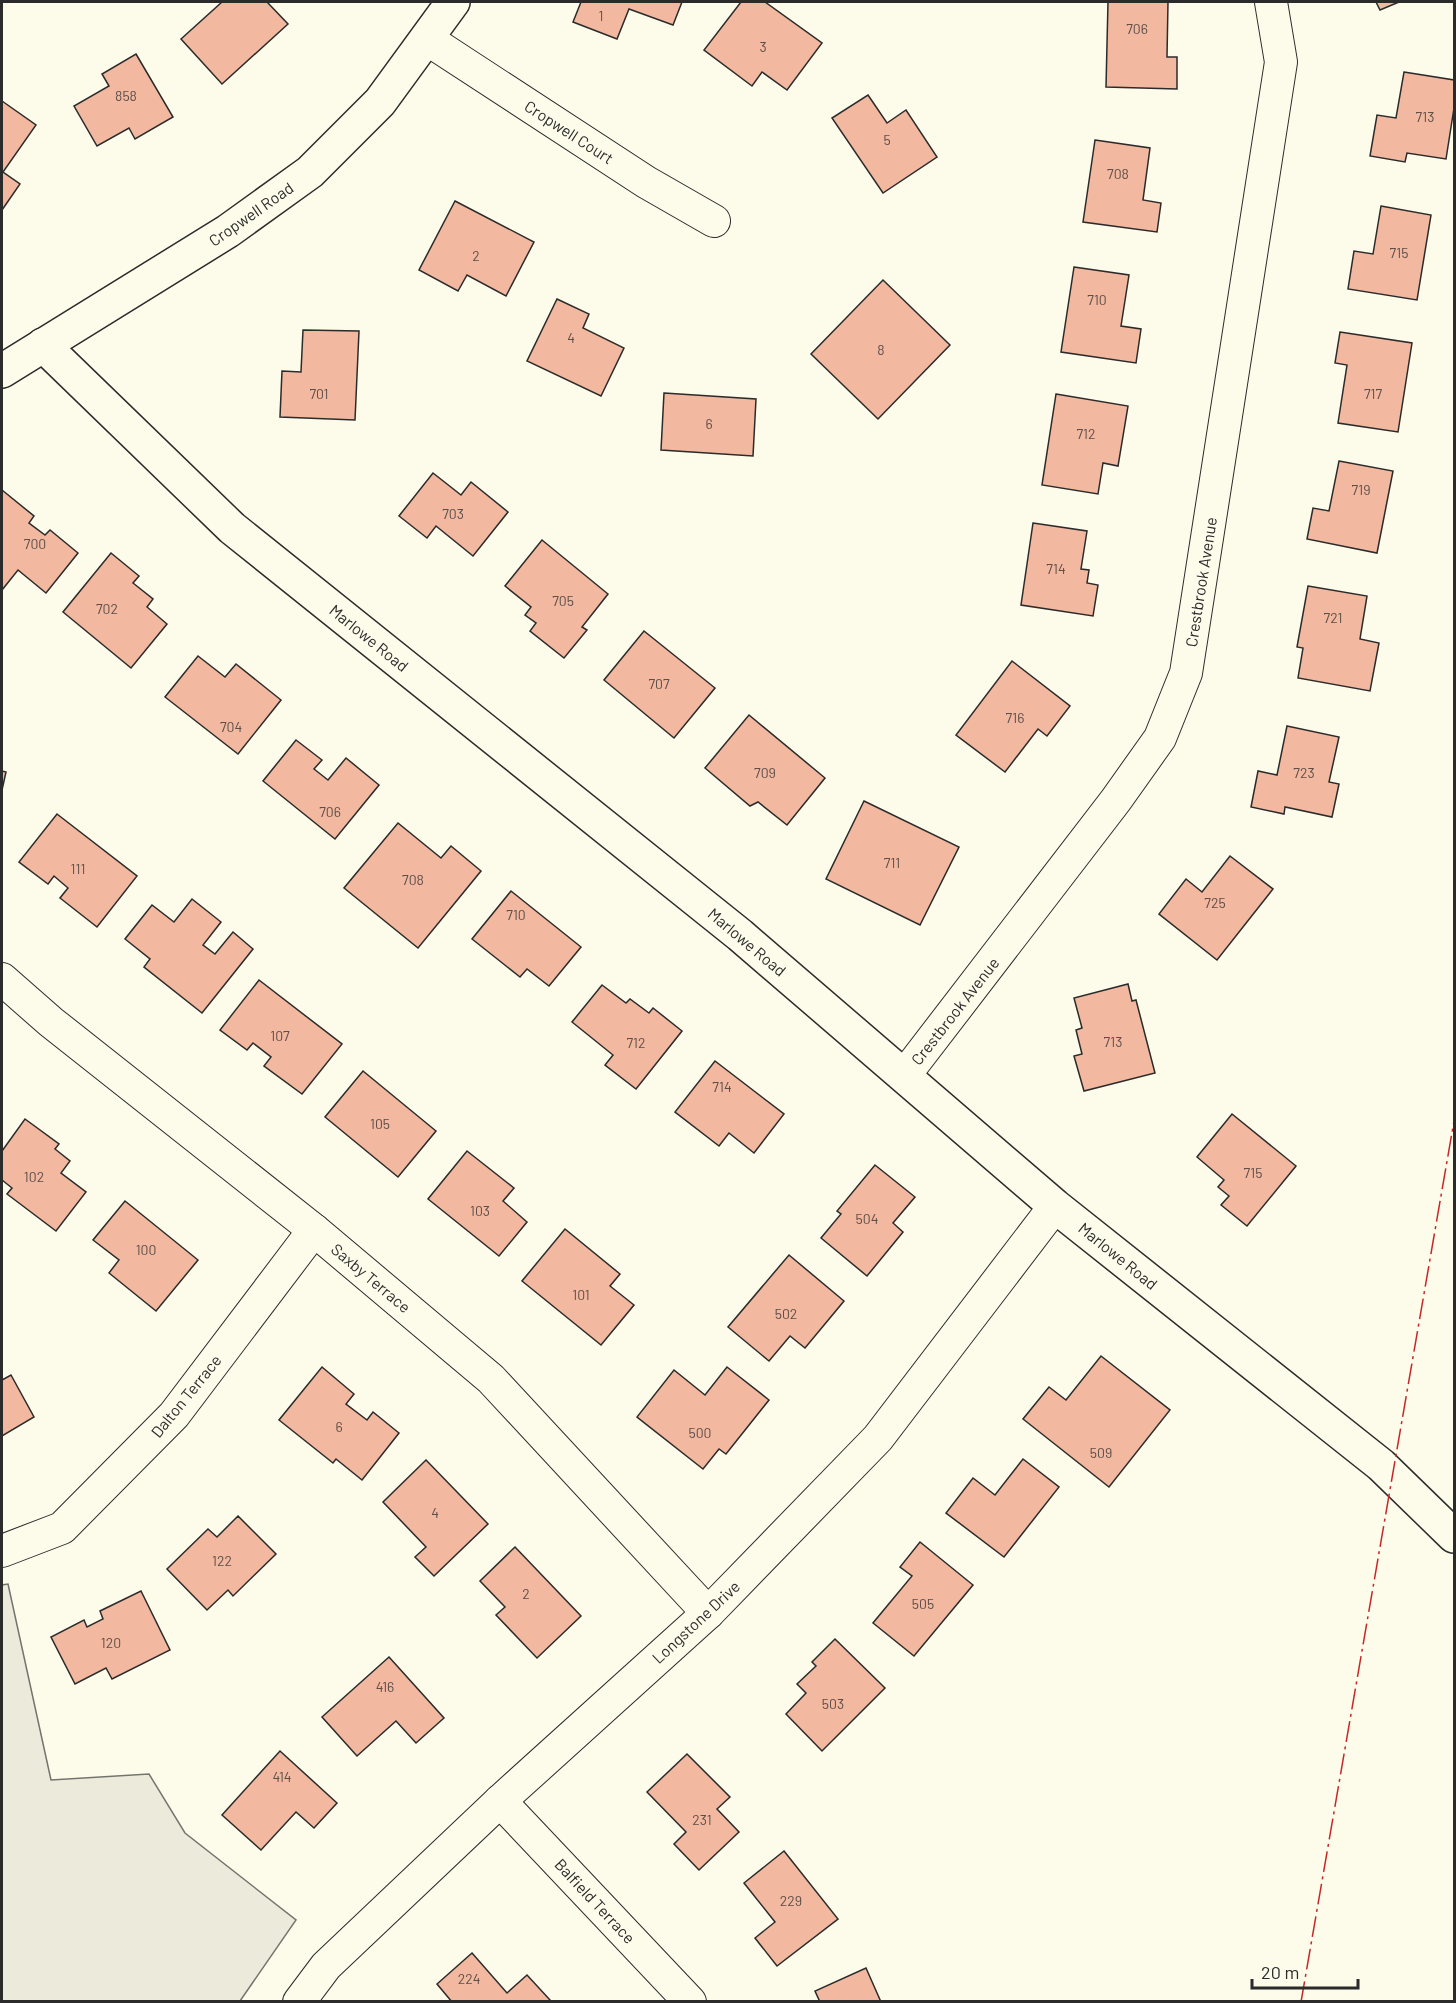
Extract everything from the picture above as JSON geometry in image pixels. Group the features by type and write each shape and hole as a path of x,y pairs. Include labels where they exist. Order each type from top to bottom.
{"street":[{"name":"Cropwell Road","path":"2,371 228,231 310,172 380,102 453,2"},
{"name":"Crestbrook Avenue","path":"904,1076 1129,782 1160,738 1186,673 1281,62 1271,2"},
{"name":"Cropwell Court","path":"427,39 646,182 714,221"},
{"name":"Marlowe Road","path":"43,345 232,528 740,934 1055,1206 1381,1465 1455,1536"},
{"name":"Saxby Terrace","path":"2,980 51,1022 314,1230 491,1379 708,1613"},
{"name":"Longstone Drive","path":"299,2001 326,1966 500,1801 708,1613 878,1438 1055,1206"},
{"name":"Dalton Terrace","path":"2,1551 62,1528 174,1415 314,1230"},
{"name":"Balfield Terrace","path":"500,1801 690,2001"}],"shaded area":[{"path":"8,1584 51,1780 149,1774 185,1833 296,1920 240,2001 2,2001 2,1585"}],"building":[{"path":"222,2 267,2 288,24 222,84 181,39"},
{"path":"581,2 682,2 673,25 629,9 617,39 573,22"},
{"path":"741,2 765,2 822,43 787,90 762,72 752,86 704,50"},
{"path":"1108,2 1168,2 1167,57 1177,57 1177,89 1106,87"},
{"path":"1376,2 1399,2 1380,10"},
{"path":"136,54 173,117 135,139 129,128 97,146 74,106 109,86 102,74"},
{"path":"1404,72 1454,80 1454,108 1446,159 1407,153 1405,162 1370,156 1377,115 1396,118"},
{"path":"868,95 887,123 906,110 937,157 883,193 832,118"},
{"path":"2,101 36,125 3,172 20,184 2,210"},
{"path":"1095,140 1150,148 1143,200 1161,203 1157,232 1083,222"},
{"path":"455,201 534,242 506,296 467,275 458,291 419,270"},
{"path":"1381,206 1431,215 1417,300 1348,289 1354,251 1373,254"},
{"path":"1074,267 1129,275 1121,326 1141,329 1136,363 1061,352"},
{"path":"883,280 950,345 878,419 811,354"},
{"path":"557,299 589,314 583,328 624,348 601,396 527,361"},
{"path":"303,330 359,331 355,420 280,417 282,371 301,372"},
{"path":"1340,332 1412,343 1398,432 1338,423 1347,365 1335,363"},
{"path":"664,393 756,399 753,456 661,450"},
{"path":"1056,394 1128,406 1118,466 1103,463 1098,494 1042,485"},
{"path":"1339,461 1393,471 1377,553 1307,539 1313,508 1329,511"},
{"path":"433,473 461,495 471,482 508,512 473,556 436,526 427,538 399,516"},
{"path":"2,490 34,516 29,523 45,535 50,530 78,553 46,593 18,570 2,590"},
{"path":"1033,523 1087,531 1081,569 1089,570 1087,583 1098,585 1093,616 1021,605"},
{"path":"542,540 608,594 582,627 587,630 564,658 530,631 536,623 525,615 531,607 505,586"},
{"path":"111,553 139,576 133,583 153,599 147,607 167,624 131,668 63,612"},
{"path":"1308,586 1367,596 1360,639 1379,643 1370,691 1298,678 1303,648 1297,647"},
{"path":"644,631 715,688 674,738 604,680"},
{"path":"198,656 225,677 236,664 281,700 238,754 165,697"},
{"path":"1012,661 1070,706 1047,736 1038,729 1005,772 956,735"},
{"path":"749,715 825,778 787,825 758,802 750,806 705,768"},
{"path":"1287,726 1339,737 1329,782 1339,784 1332,817 1285,807 1284,814 1251,807 1258,771 1277,775"},
{"path":"296,740 322,760 314,769 328,780 346,758 379,785 335,839 263,781"},
{"path":"2,771 6,772 2,790"},
{"path":"864,801 959,847 920,925 826,879"},
{"path":"57,814 137,876 97,927 60,898 68,888 54,876 48,884 19,862"},
{"path":"398,823 441,858 451,846 481,871 418,948 344,888"},
{"path":"1230,856 1273,889 1217,960 1159,914 1186,879 1202,892"},
{"path":"511,891 581,947 549,986 527,969 520,977 472,939"},
{"path":"192,899 221,922 203,945 215,954 233,932 253,949 202,1013 144,967 150,959 125,939 152,905 174,922"},
{"path":"259,980 342,1044 302,1094 264,1066 271,1057 253,1043 247,1050 220,1030"},
{"path":"1128,984 1132,1001 1136,1000 1155,1073 1084,1091 1074,1056 1082,1054 1076,1030 1082,1028 1074,998"},
{"path":"602,985 626,1003 630,999 649,1013 653,1008 682,1031 636,1089 605,1065 613,1055 572,1022"},
{"path":"715,1061 784,1114 754,1153 729,1133 719,1146 675,1112"},
{"path":"363,1071 436,1131 398,1177 325,1117"},
{"path":"1232,1114 1296,1166 1247,1226 1221,1205 1229,1196 1218,1187 1224,1180 1197,1157"},
{"path":"25,1119 59,1144 55,1149 70,1161 61,1173 86,1192 56,1231 7,1194 12,1188 2,1180 2,1151"},
{"path":"467,1151 514,1188 503,1201 527,1222 499,1256 428,1199"},
{"path":"875,1165 915,1197 893,1223 903,1232 867,1276 821,1238 841,1214 837,1211"},
{"path":"125,1201 198,1260 156,1311 109,1273 119,1260 93,1240"},
{"path":"565,1229 620,1274 610,1286 634,1305 601,1345 522,1281"},
{"path":"789,1255 844,1301 805,1348 790,1336 769,1361 728,1327"},
{"path":"1101,1356 1170,1410 1109,1487 1023,1419 1049,1387 1066,1400"},
{"path":"322,1367 354,1394 346,1404 367,1420 373,1412 399,1433 362,1480 336,1459 333,1463 279,1420"},
{"path":"727,1367 769,1400 726,1454 719,1449 703,1469 637,1417 674,1370 705,1395"},
{"path":"11,1375 34,1417 2,1436 2,1380"},
{"path":"1023,1459 1059,1487 1004,1557 946,1513 973,1478 995,1495"},
{"path":"426,1460 488,1524 434,1576 415,1557 426,1547 383,1502"},
{"path":"238,1516 276,1554 233,1596 228,1590 207,1610 167,1569 208,1529 217,1537"},
{"path":"920,1542 973,1585 914,1656 873,1623 912,1576 900,1567"},
{"path":"515,1547 581,1616 537,1658 496,1615 505,1607 480,1581"},
{"path":"141,1591 170,1650 112,1679 106,1668 75,1684 51,1637 84,1620 87,1627 103,1619 100,1611"},
{"path":"835,1639 885,1688 822,1751 786,1714 806,1693 797,1684 816,1666 812,1662"},
{"path":"389,1657 444,1718 416,1743 396,1721 357,1756 322,1717"},
{"path":"280,1751 337,1803 314,1828 296,1812 261,1850 222,1815"},
{"path":"687,1754 730,1797 717,1809 739,1832 699,1870 674,1844 686,1832 647,1792"},
{"path":"784,1851 838,1919 777,1966 755,1938 775,1922 744,1883"},
{"path":"472,1953 507,1993 527,1975 550,2000 548,2002 452,2002 437,1984"},
{"path":"866,1968 881,2002 820,2002 815,1991"}],"power":[{"path":"1301,2002 1454,1121"}]}
